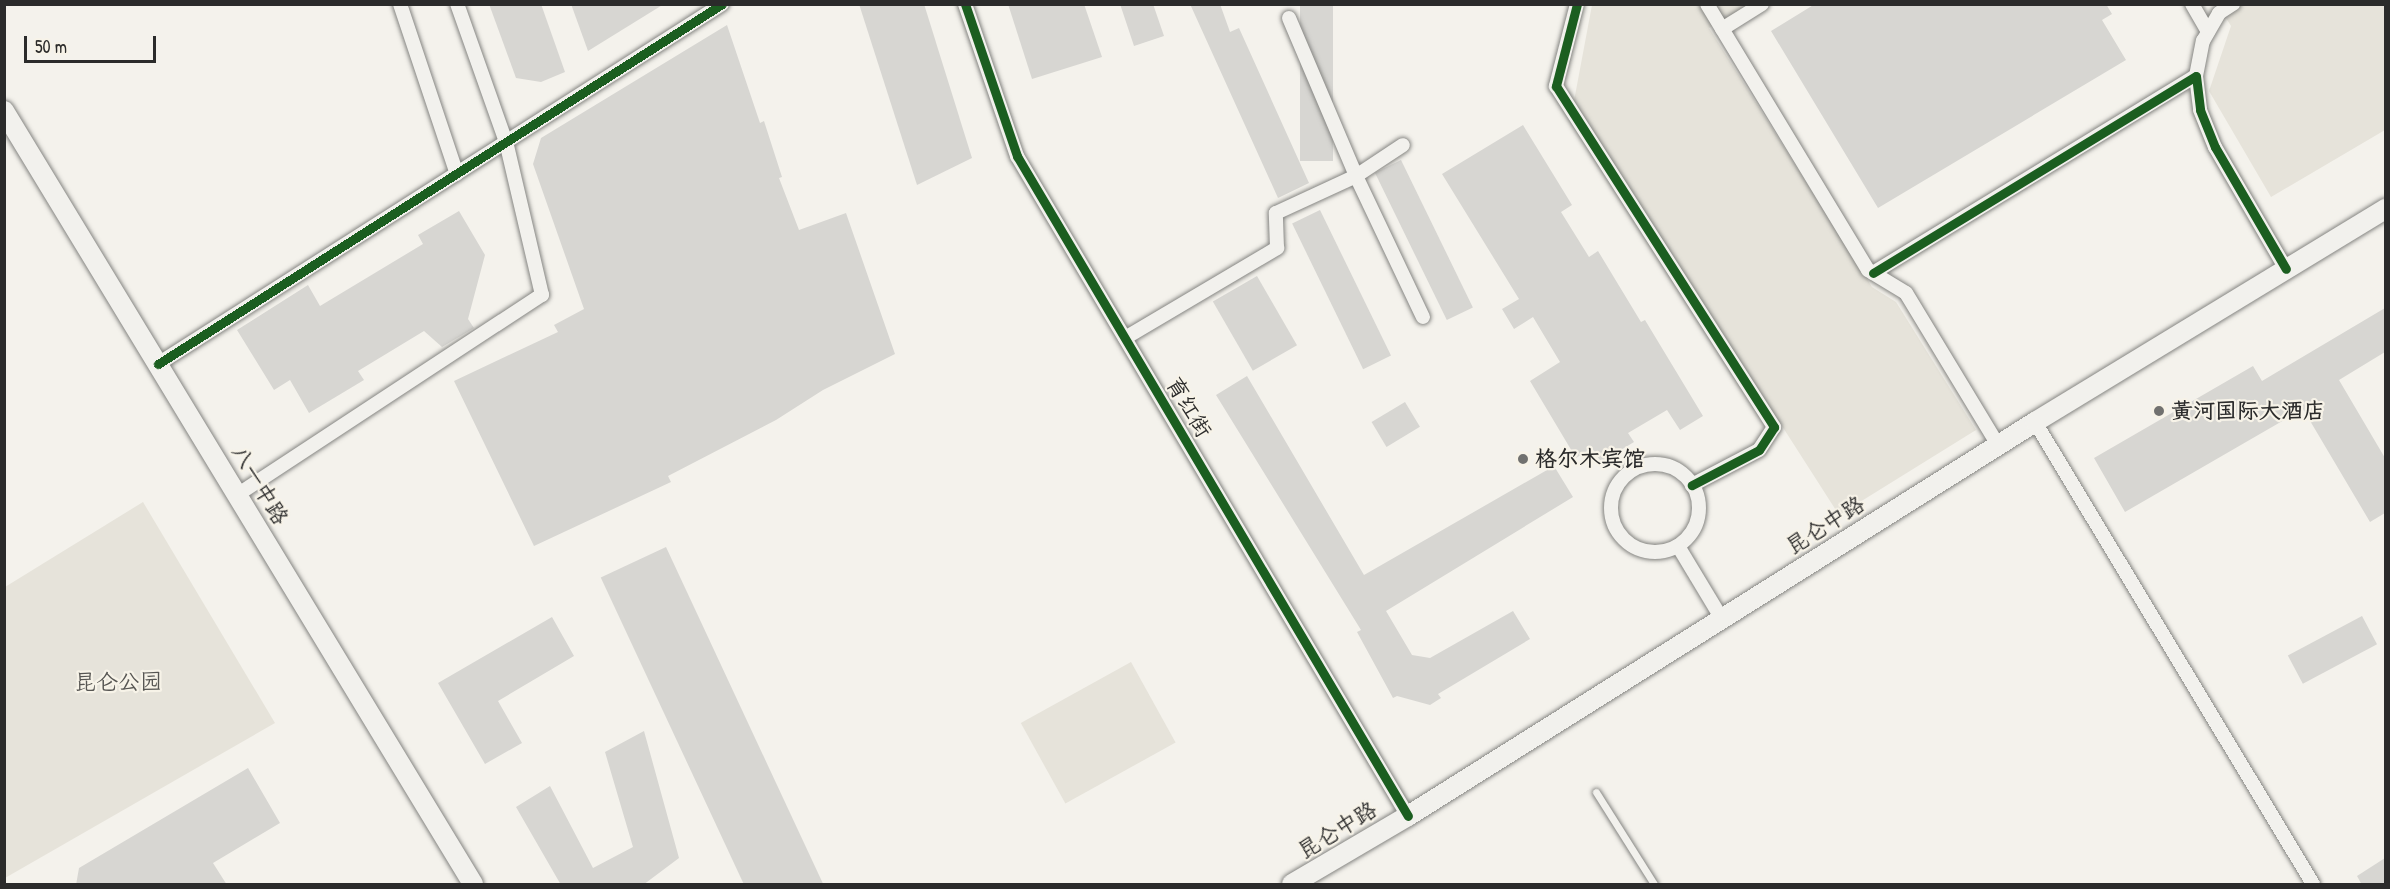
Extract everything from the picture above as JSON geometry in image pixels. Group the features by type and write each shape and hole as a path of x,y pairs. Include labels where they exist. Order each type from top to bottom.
{"main road":[{"name":"八一中路","path":"4,111 473,885"},
{"name":"昆仑中路","path":"1292,885 1408,816 2035,422 2385,210"}],"street":[{"path":"400,4 457,174"},
{"path":"237,495 542,296 506,142 457,4"},
{"path":"158,364 722,4"},
{"name":"育红街","path":"965,4 1017,156 1408,816"},
{"path":"1577,4 1556,86 1774,427 1759,450 1692,485"},
{"path":"1707,4 1868,270 1906,292 1998,445"},
{"path":"1722,29 1762,4"},
{"path":"2192,4 2208,32"},
{"path":"2233,4 2219,13 2202,41 2196,76 2200,110 2215,147 2286,269"},
{"path":"1289,18 1356,176 1423,317"},
{"path":"1873,273 2196,76"},
{"path":"1125,338 1277,248 1276,213 1356,176 1403,145"},
{"path":"2035,422 2313,885"},
{"path":"1653,464 1668,467 1682,474 1692,485 1698,498 1697,519 1688,537 1678,546 1665,551 1651,552 1638,549 1626,542 1614,524 1611,502 1616,487 1625,475 1638,467 1653,464"},
{"path":"1678,546 1722,619"}],"lane":[{"path":"1596,792 1654,885"}],"green space":[{"path":"1592,5 1748,5 1709,28 1872,287 1896,302 1976,430 1839,515 1574,101"},
{"path":"2218,5 2385,5 2385,130 2271,197 2209,91 2231,26"},
{"name":"昆仑公园","path":"143,502 275,723 5,878 5,587"},
{"path":"1131,662 1176,742 1065,804 1021,723"}],"building":[{"path":"489,4 541,4 565,72 541,82 516,78"},
{"path":"571,4 664,4 588,51"},
{"path":"859,4 924,4 972,158 917,185"},
{"path":"1008,4 1084,4 1102,57 1032,79"},
{"path":"1120,4 1153,4 1164,36 1134,46"},
{"path":"1190,4 1220,4 1230,32 1239,28 1309,183 1278,198"},
{"path":"1300,4 1333,4 1333,161 1300,161"},
{"path":"1815,4 2106,4 2112,14 2102,20 2126,60 1878,208 1771,31"},
{"path":"727,25 760,123 764,121 782,177 779,178 799,230 846,213 895,354 823,390 776,420 668,476 671,482 534,546 454,381 558,332 554,325 584,309 533,164 541,138"},
{"path":"1523,125 1572,205 1561,212 1589,257 1598,251 1641,322 1645,320 1703,416 1680,430 1667,410 1628,433 1634,442 1601,462 1592,448 1576,458 1530,381 1560,362 1533,317 1514,329 1502,309 1519,299 1442,174"},
{"path":"1401,160 1473,307 1447,320 1375,173"},
{"path":"1320,210 1391,356 1363,369 1292,224"},
{"path":"459,211 485,255 468,319 474,328 442,347 424,331 358,371 364,380 309,413 290,380 274,390 237,330 308,285 320,306 423,244 418,235"},
{"path":"1257,276 1297,345 1253,371 1213,302"},
{"path":"2385,308 2385,352 2339,380 2385,458 2385,513 2370,522 2303,409 2125,512 2094,458 2253,366 2262,381"},
{"path":"1247,376 1364,575 1554,466 1573,497 1386,611 1412,655 1430,658 1513,611 1530,639 1438,694 1441,698 1430,705 1397,696 1393,698 1357,632 1361,630 1216,395"},
{"path":"1405,402 1420,427 1387,447 1372,422"},
{"path":"666,547 823,884 744,884 601,577"},
{"path":"2362,616 2377,644 2303,684 2288,655"},
{"path":"552,617 574,656 498,701 522,743 485,764 438,683"},
{"path":"644,731 679,858 643,885 561,885 516,807 550,786 593,868 633,847 605,752"},
{"path":"248,768 280,823 213,863 227,885 76,885 79,868"},
{"path":"2385,858 2385,885 2362,885 2357,876"}],"cycle path":[{"path":"158,364 722,4"},
{"path":"965,4 1017,156 1408,816"},
{"path":"1577,4 1556,86 1774,427 1759,450 1692,485"},
{"path":"1873,273 2196,76 2200,110 2215,147 2286,269"}],"place":[{"name":"黄河国际大酒店","path":"2159,411"},
{"name":"格尔木宾馆","path":"1523,459"}]}
